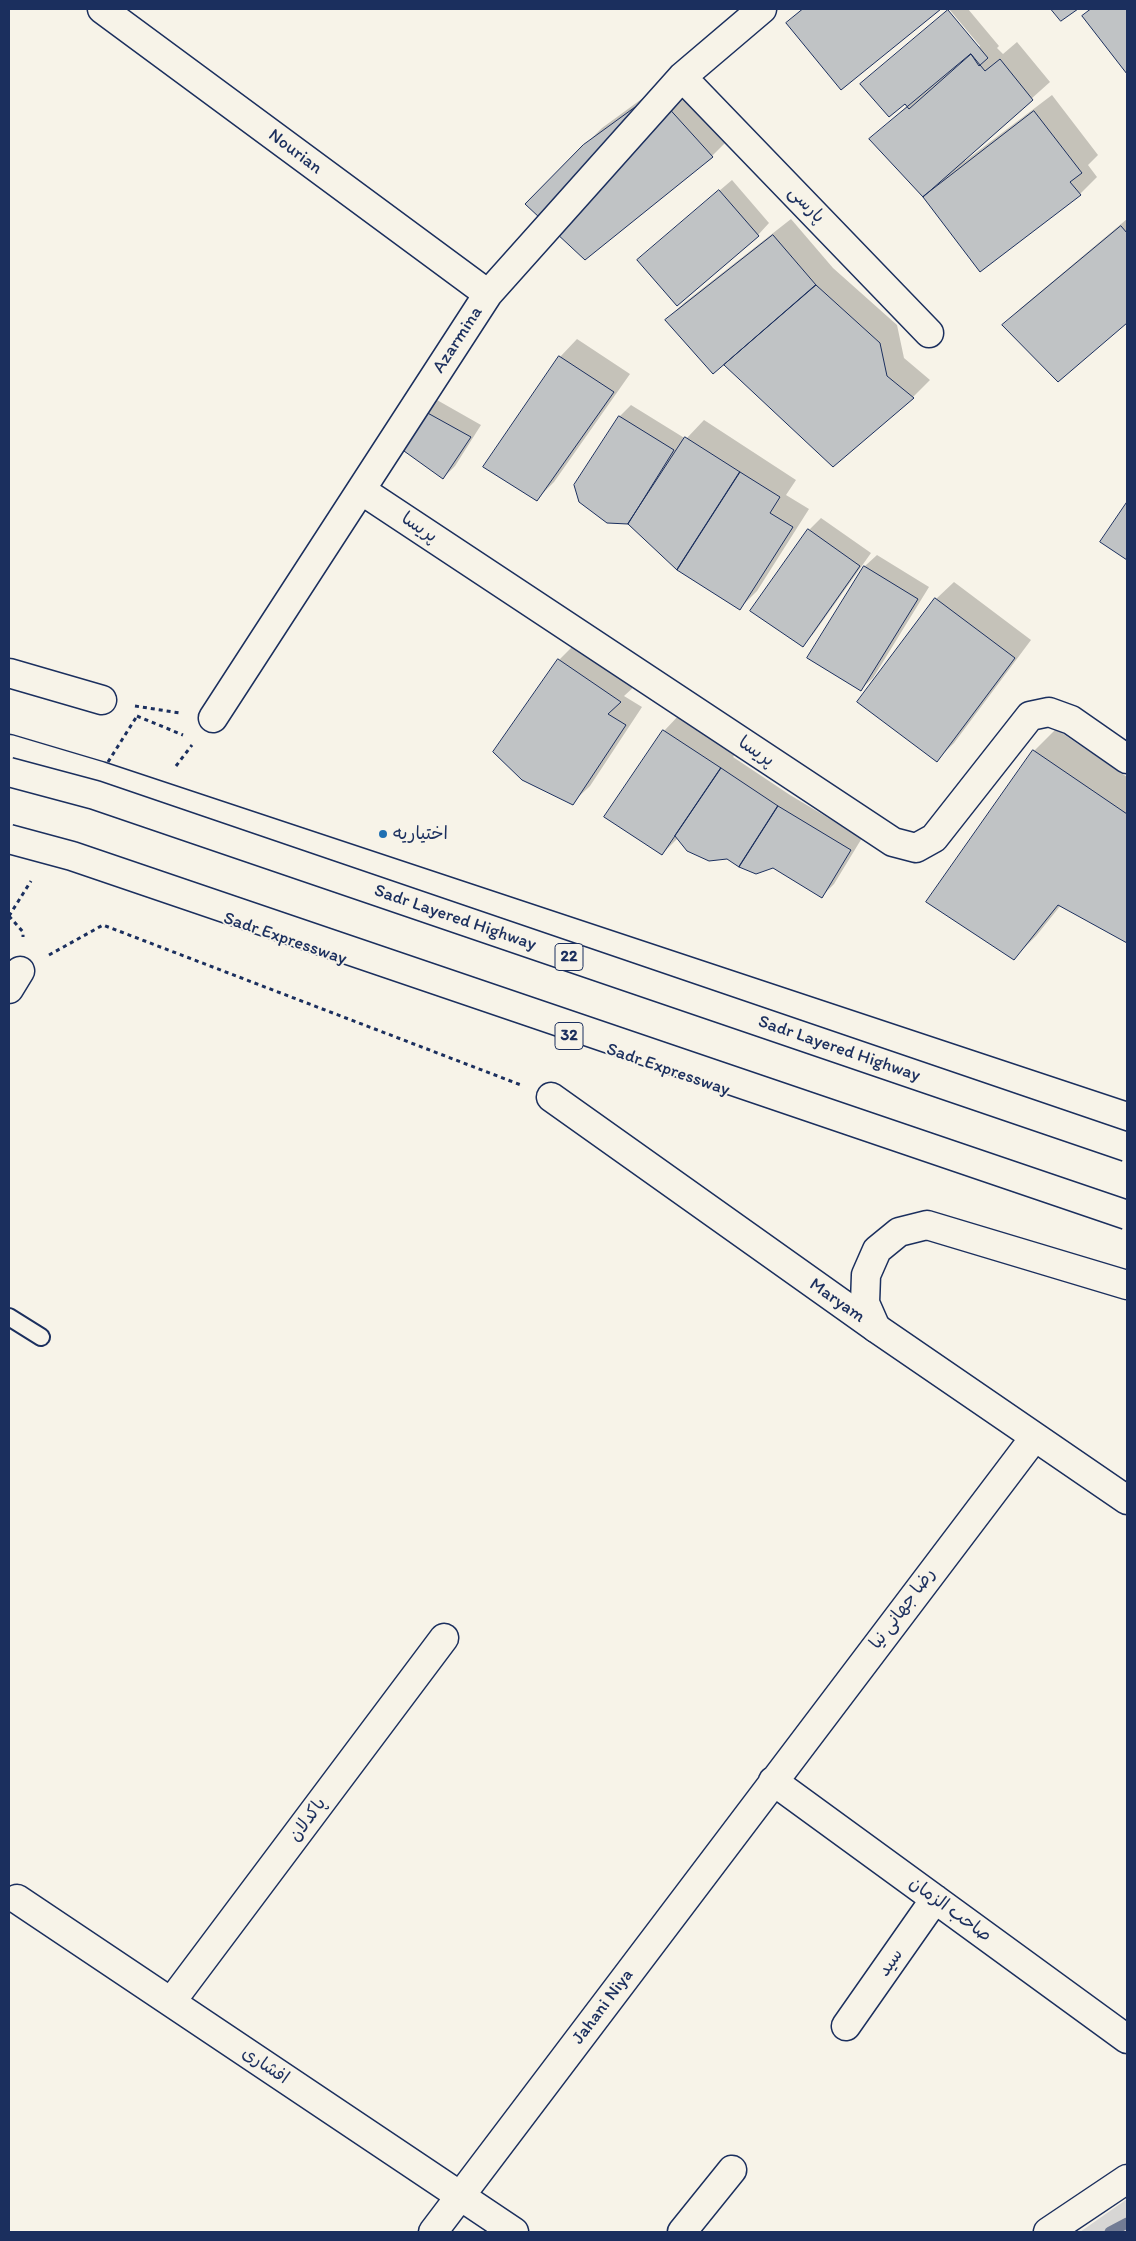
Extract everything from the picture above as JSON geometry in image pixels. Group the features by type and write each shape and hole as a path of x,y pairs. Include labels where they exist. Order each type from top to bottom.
{"main road":[{"name":"Nourian","path":"102,9 488,294"},
{"name":"Azarmina","path":"212,718 488,294 682,77 762,9"},
{"name":"پارسی","path":"682,77 929,333"},
{"name":"پریسا","path":"361,490 894,842 916,848 934,838 1030,716 1050,712 1071,720 1127,759"},
{"path":"9,673 102,700"},
{"path":"9,749 155,794 1127,1117"},
{"name":"Sadr Layered Highway","path":"9,772 94,795 1127,1147"},
{"path":"9,839 72,856 1127,1214"},
{"name":"Sadr Expressway","path":"9,848 89,871 1127,1228"},
{"name":"Maryam","path":"551,1097 876,1328 1127,1500"},
{"path":"876,1328 865,1303 866,1275 877,1250 899,1232 926,1225 1127,1285"},
{"name":"رضا جهانی نیا","path":"773,1781 1034,1438"},
{"name":"پاکدلان","path":"171,2002 444,1638"},
{"name":"صاحب الزمان","path":"773,1781 1127,2039"},
{"name":"Jahani Niya","path":"433,2232 773,1781"},
{"name":"افشاری","path":"11,1893 514,2232"},
{"name":"سید","path":"846,2026 935,1899"},
{"path":"682,2232 732,2170"},
{"path":"1048,2232 1127,2179"}],"lane":[{"path":"9,1317 41,1337"}],"path":[{"path":"102,700 212,718 155,794"},
{"path":"137,716 196,740"},
{"path":"14,980 103,926 551,1097"}],"shaded area":[{"path":"1127,2199 1127,2232 1080,2232"}],"building":[{"path":"803,9 941,9 841,90 786,23"},
{"path":"1051,9 1078,9 1061,21"},
{"path":"1091,9 1127,9 1127,74 1082,16"},
{"path":"948,10 988,58 979,66 971,54 909,109 905,104 889,117 860,84"},
{"path":"971,54 985,71 1000,59 1033,100 923,197 869,139"},
{"path":"655,93 713,157 585,260 525,204 583,145"},
{"path":"1034,111 1082,173 1070,182 1081,195 980,272 923,197"},
{"path":"719,190 759,236 677,306 637,260"},
{"path":"1121,226 1127,233 1127,323 1058,382 1002,325"},
{"path":"773,235 816,285 713,374 665,320"},
{"path":"816,285 880,343 887,376 914,398 833,467 724,365"},
{"path":"559,356 614,392 537,501 483,467"},
{"path":"424,411 471,437 443,479 404,451 404,434"},
{"path":"619,416 674,450 628,524 607,523 579,502 574,485"},
{"path":"685,437 740,472 677,570 628,524"},
{"path":"740,472 780,497 770,513 793,527 740,610 677,570"},
{"path":"1127,502 1127,560 1100,542"},
{"path":"808,529 860,566 803,647 750,611"},
{"path":"864,566 918,599 861,691 807,658"},
{"path":"935,598 1015,658 937,762 857,702"},
{"path":"558,659 621,702 608,714 626,725 573,805 522,780 493,752"},
{"path":"663,730 721,768 662,855 604,817"},
{"path":"1033,750 1127,814 1127,943 1058,905 1014,960 926,902"},
{"path":"721,768 778,806 739,867 727,859 709,861 687,851 675,836"},
{"path":"778,806 851,850 822,898 773,868 756,874 739,867"}],"waterway":[{"path":"1110,2232 1127,2223"}],"place":[{"name":"اختیاریه","path":"383,834"}]}
